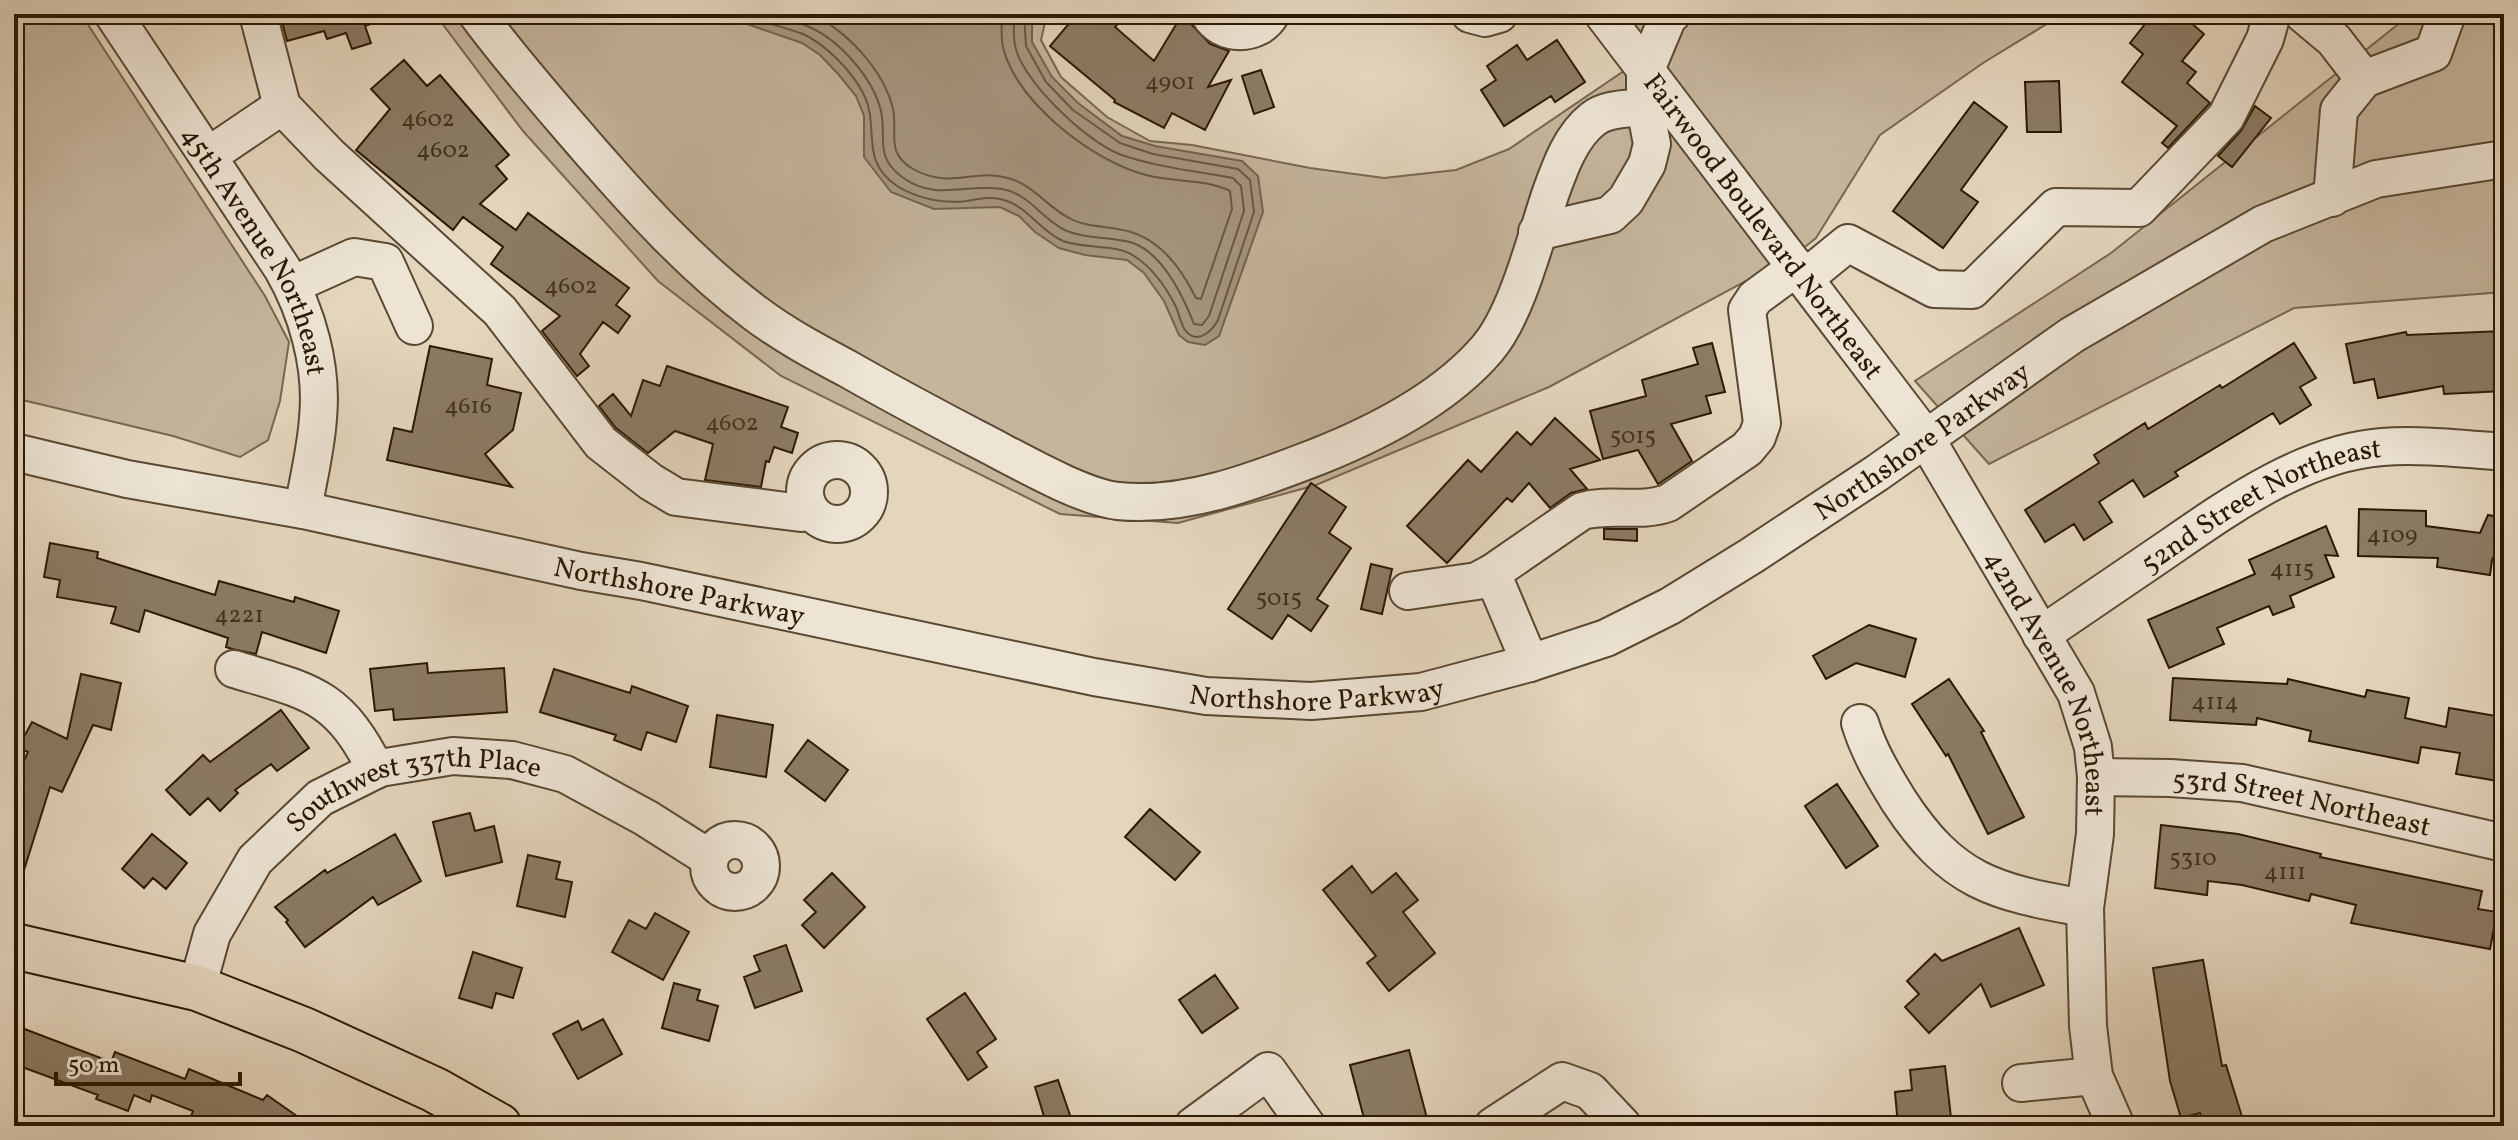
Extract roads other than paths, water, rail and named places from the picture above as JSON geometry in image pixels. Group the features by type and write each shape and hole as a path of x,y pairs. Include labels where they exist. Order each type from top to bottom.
{"main road":[{"path":"14,946 197,988 304,1030 420,1083 499,1126"}],"street":[{"name":"45th Avenue Northeast","path":"113,14 292,285 307,323 317,380 318,417 303,510"},
{"path":"258,14 282,106 329,155 500,311 601,443 651,482 676,497 801,513 810,510"},
{"path":"477,14 511,59 637,206 689,259 754,312 788,336 922,411 1051,476 1115,501 1182,500 1276,473 1340,447 1403,415 1461,376 1490,346 1506,321 1557,175 1571,145 1594,118 1616,110 1645,90"},
{"path":"1209,14 1213,21 1230,31 1250,31 1267,21 1271,14"},
{"path":"1470,14 1485,18 1499,14"},
{"name":"Fairwood Boulevard Northeast","path":"1603,14 1645,90 1801,272 1925,437"},
{"path":"1537,232 1610,215 1626,200 1647,164 1652,144 1645,90 1668,17 1672,14"},
{"path":"1408,591 1477,581 1582,511 1597,507 1654,508 1668,503 1747,449 1757,437 1762,423 1747,310 1755,298 1848,243 1934,289 1972,290 2056,207 2139,208 2226,117 2265,39 2272,14"},
{"path":"2303,14 2334,40 2364,79"},
{"path":"2332,198 2339,110 2364,79 2433,53 2447,14"},
{"path":"208,156 282,106"},
{"name":"Northshore Parkway","path":"14,452 127,479 303,510 1078,674 1206,696 1311,701 1421,692 1530,663 1606,638 1670,606 1877,473 2099,319 2263,224 2376,179 2504,159"},
{"path":"292,285 354,257 385,262 414,326"},
{"name":"42nd Avenue Northeast","path":"1925,437 2076,693 2093,747 2095,834 2085,908 2088,1026 2094,1076 2116,1126"},
{"name":"52nd Street Northeast","path":"2041,635 2225,509 2261,487 2291,474 2338,456 2381,447 2504,452"},
{"path":"1492,573 1530,663"},
{"path":"234,669 304,690 335,709 359,737 376,770"},
{"path":"1860,723 1879,771 1916,827 1948,862 2005,892 2085,908"},
{"name":"Southwest 337th Place","path":"197,988 212,934 255,860 320,798 376,770 453,756 512,760 565,774 646,818 709,858"},
{"name":"53rd Street Northeast","path":"2096,777 2181,778 2242,783 2504,843"},
{"path":"1193,1126 1268,1071 1307,1126"},
{"path":"2021,1083 2094,1076"},
{"path":"1493,1126 1562,1081 1590,1091 1623,1126"}],"water":[{"path":"736,14 1032,14 1032,42 1052,77 1078,103 1122,136 1155,146 1242,161 1258,176 1263,212 1219,336 1205,345 1188,342 1179,335 1164,301 1144,273 1127,260 1059,248 1035,232 1019,216 1000,207 934,209 891,192 864,157 864,116 856,96 839,75 820,55 802,43 741,22"}]}
